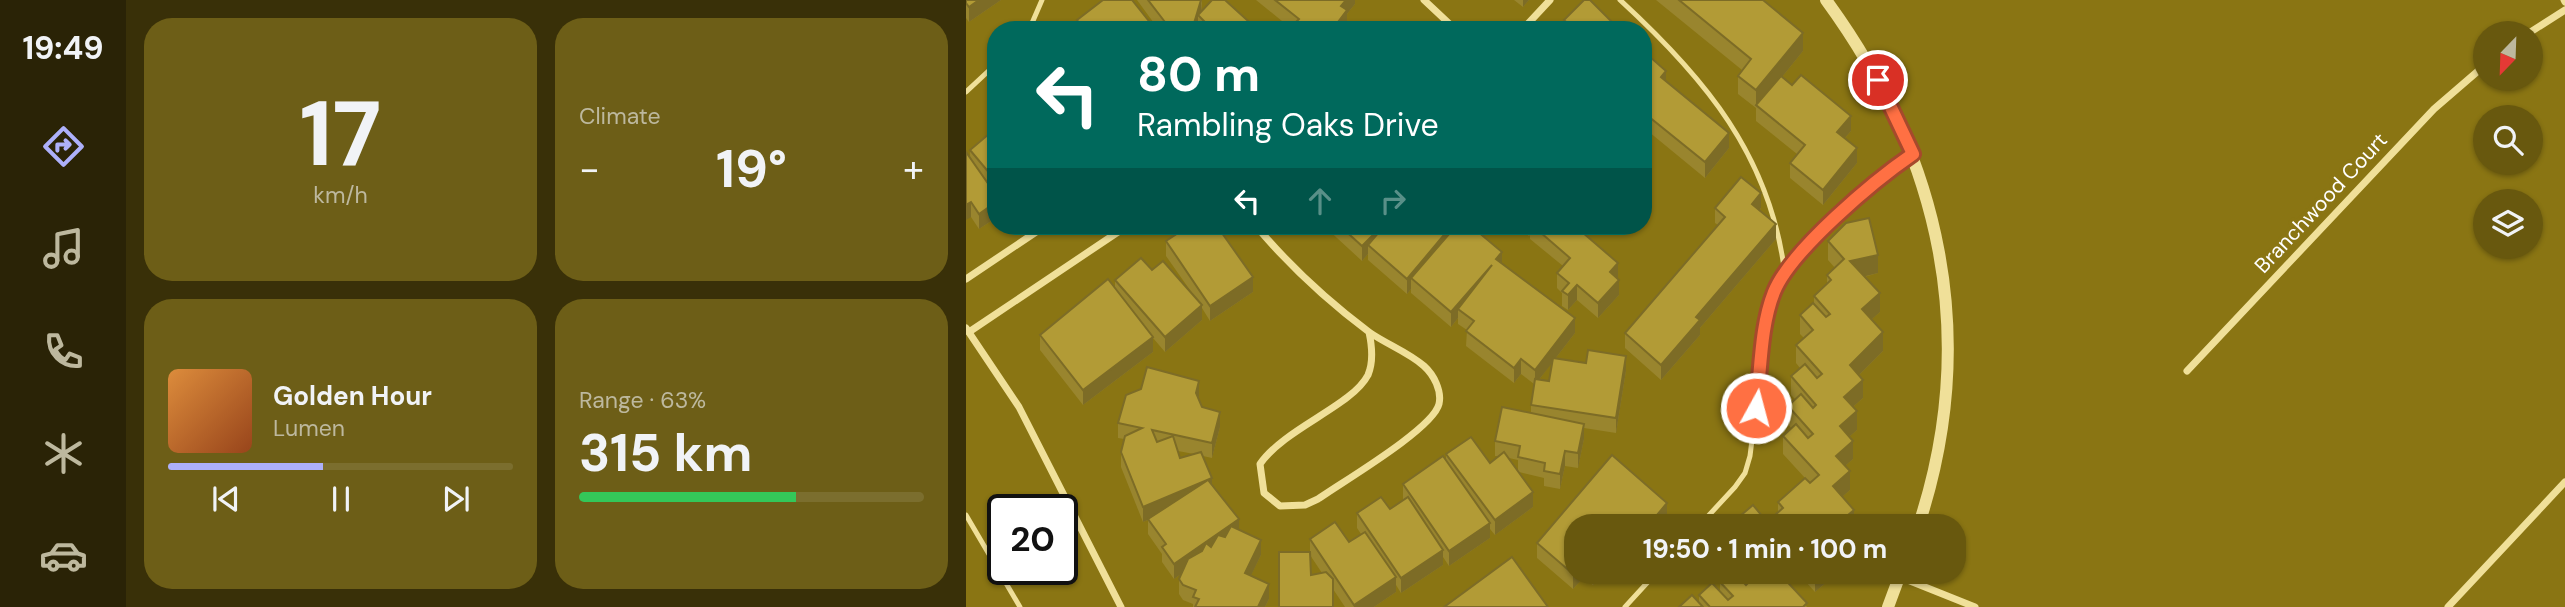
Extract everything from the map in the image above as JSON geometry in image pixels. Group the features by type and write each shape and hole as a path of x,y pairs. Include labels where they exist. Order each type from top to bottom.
{"street":[{"path":"1424,0 1446,21"},
{"path":"1530,21 1550,0"},
{"path":"1826,0 1860,47 1913,154 1938,234 1947,341 1945,395 1938,444 1921,514"},
{"path":"2543,24 2565,10"},
{"name":"Branchwood Court","path":"2187,371 2424,119 2473,76"},
{"path":"966,279 1032,235"},
{"path":"1113,235 967,330 1018,407 1121,607"},
{"path":"1265,235 1369,332 1424,366 1436,380 1439,405 1433,417 1407,439 1318,499 1305,505 1280,506 1264,493 1260,464 1280,442 1359,387 1371,363 1369,332"},
{"path":"2448,607 2565,482"},
{"path":"1888,607 1897,584"},
{"path":"1923,584 1975,607"}],"lane":[{"path":"1033,21 1042,0"},
{"path":"1620,0 1642,21"},
{"path":"1652,31 1687,65 1737,130 1767,194 1781,243 1784,275"},
{"path":"966,92 987,72"},
{"path":"1709,514 1745,473 1750,457 1768,311 1775,290 1784,275 1877,178 1913,154"},
{"path":"966,515 1020,607"},
{"path":"1625,607 1646,584"}],"building":[{"path":"966,0 979,0 969,7"},
{"path":"1103,0 1132,0 1149,21 1078,21"},
{"path":"1148,0 1201,0 1195,21 1164,21"},
{"path":"1212,0 1225,0 1248,21 1204,21 1198,15"},
{"path":"1275,0 1346,0 1341,6 1347,10 1339,21 1297,21 1299,19"},
{"path":"1584,0 1590,0 1611,21 1565,21"},
{"path":"1679,0 1763,0 1803,33 1756,90 1738,76 1751,59"},
{"path":"1652,59 1666,71 1661,77 1729,133 1705,162 1652,119"},
{"path":"1801,75 1851,116 1837,132 1857,148 1823,190 1790,163 1805,145 1756,105 1781,76 1792,85"},
{"path":"987,136 987,170 970,150"},
{"path":"966,152 987,182 987,208 979,214 971,202 966,205"},
{"path":"1741,177 1761,193 1752,204 1776,224 1696,317 1700,320 1661,365 1625,333 1725,217 1715,208"},
{"path":"1869,218 1878,255 1850,261 1880,293 1862,309 1883,332 1850,365 1863,380 1844,397 1857,411 1840,426 1853,441 1836,456 1850,471 1833,486 1854,510 1849,514 1776,514 1783,508 1778,502 1805,478 1810,483 1819,475 1783,436 1796,424 1808,438 1813,434 1788,406 1801,394 1813,408 1816,405 1791,376 1805,364 1817,378 1822,374 1796,345 1813,330 1800,315 1813,303 1826,317 1830,314 1814,296 1831,280 1827,275 1844,259 1828,241 1846,223"},
{"path":"1175,235 1223,235 1253,277 1210,306 1166,241"},
{"path":"1350,235 1373,235 1362,246"},
{"path":"1376,235 1444,235 1407,279 1368,245"},
{"path":"1448,235 1482,235 1502,252 1496,259 1575,318 1535,370 1521,359 1514,368 1466,331 1474,321 1458,309 1492,265 1451,312 1411,278"},
{"path":"1543,235 1585,235 1618,263 1610,272 1619,280 1598,303 1577,285 1568,295 1562,291 1569,283 1557,273 1570,258"},
{"path":"1141,258 1152,270 1163,261 1202,305 1165,337 1115,280"},
{"path":"1108,279 1153,337 1083,390 1040,335"},
{"path":"1588,350 1626,356 1616,418 1531,405 1535,379 1549,381 1553,358 1586,363"},
{"path":"1147,367 1199,381 1196,393 1202,407 1220,412 1212,443 1152,430 1157,442 1173,436 1180,458 1201,452 1212,478 1143,507 1121,452 1125,436 1142,428 1118,423 1126,395 1141,389"},
{"path":"1502,407 1584,424 1578,453 1565,451 1560,474 1544,471 1545,463 1518,457 1520,446 1495,441"},
{"path":"1471,437 1490,463 1504,452 1533,492 1495,520 1446,454"},
{"path":"1612,455 1667,503 1658,514 1564,514 1564,566 1537,543"},
{"path":"1443,456 1490,523 1449,551 1403,484"},
{"path":"1208,480 1239,519 1174,564 1162,547 1166,544 1148,519"},
{"path":"1381,497 1390,509 1408,497 1443,550 1401,578 1357,513"},
{"path":"1753,505 1760,514 1742,514"},
{"path":"1335,522 1349,542 1365,532 1396,577 1354,605 1310,539"},
{"path":"1231,526 1261,540 1245,573 1269,584 1258,607 1195,607 1199,599 1193,597 1196,590 1183,585 1179,579 1188,559 1202,551 1206,543 1211,547 1218,535 1225,537"},
{"path":"1279,552 1310,552 1311,575 1326,572 1333,579 1333,607 1279,607"},
{"path":"1512,557 1548,607 1444,607"},
{"path":"1713,584 1728,600 1733,596 1722,584 1789,584 1807,603 1803,607 1710,607 1699,595"},
{"path":"1692,595 1703,607 1679,607"}],"route":[{"path":"1756,408 1768,311 1775,290 1784,275 1877,178 1913,154 1878,80"}]}
